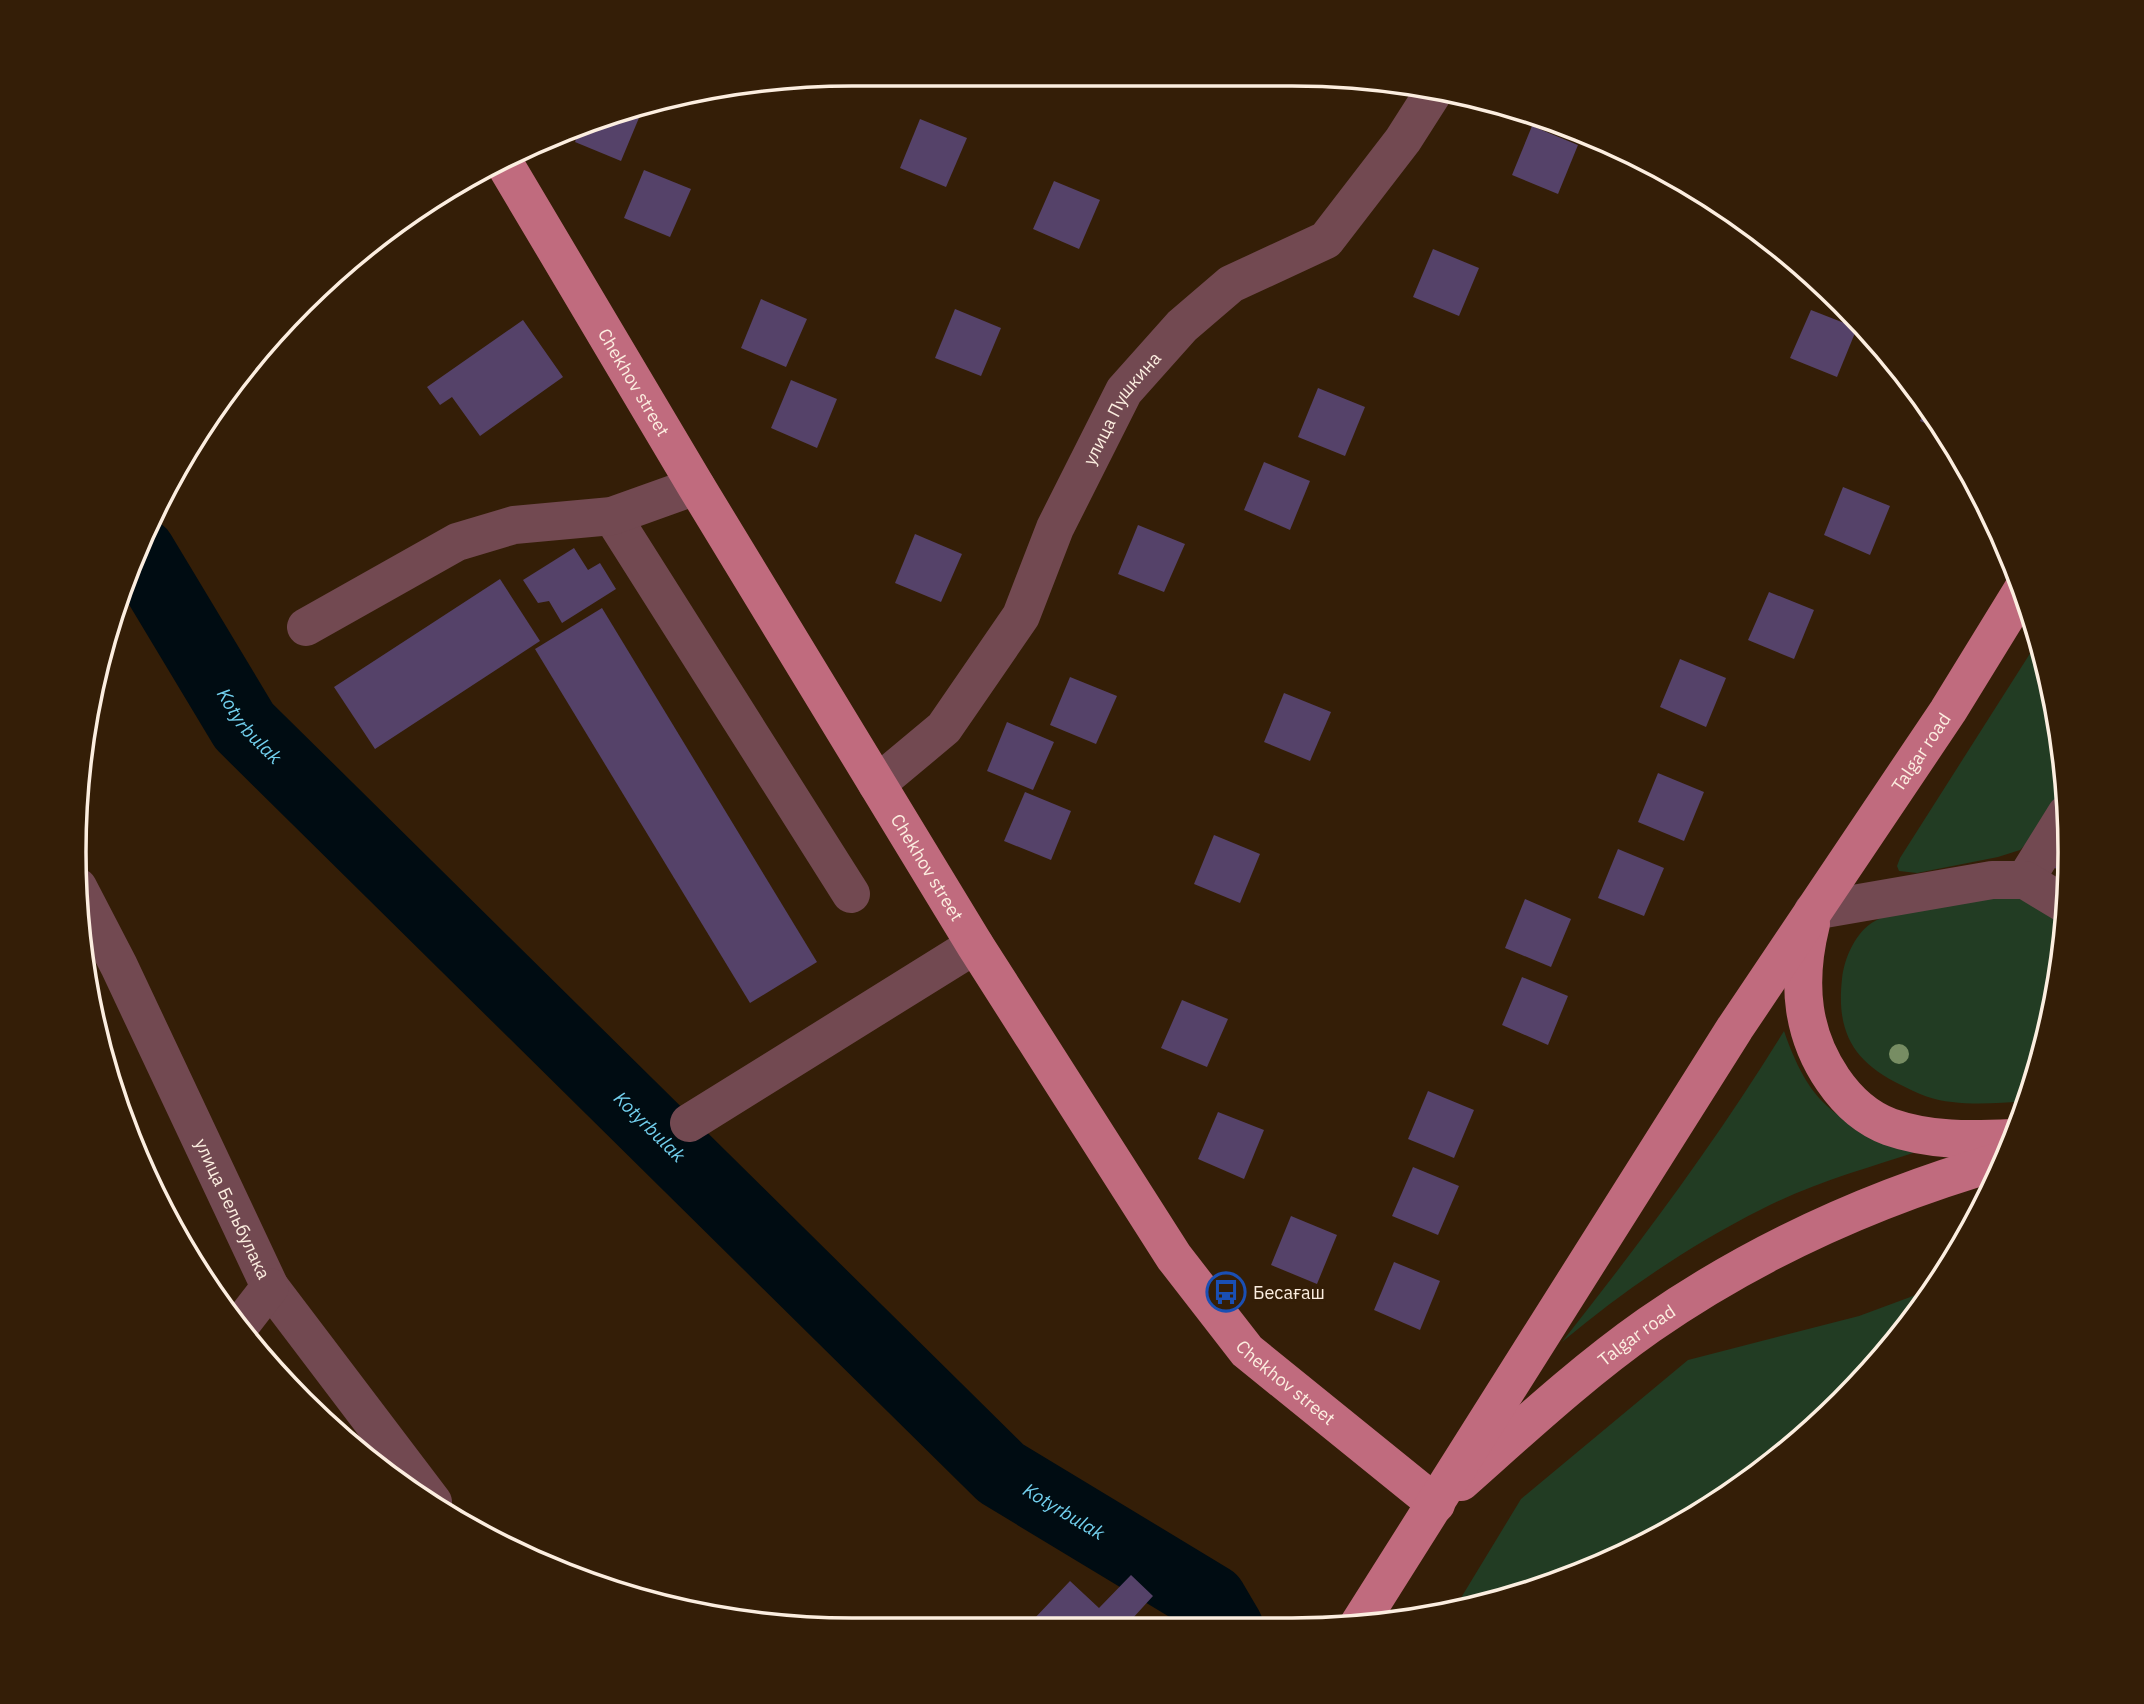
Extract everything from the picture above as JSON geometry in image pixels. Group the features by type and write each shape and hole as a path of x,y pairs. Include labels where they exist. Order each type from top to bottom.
{"main road":[{"name":"Chekhov street","path":"507,168 696,486 975,945 1174,1257 1247,1351 1436,1504"},
{"name":"Talgar road","path":"1364,1615 1735,1028 1941,723 2016,601"},
{"name":"Talgar road","path":"1813,911 1803,978 1805,1010 1812,1037 1846,1099 1867,1116 1889,1126 1924,1136 1964,1141 2002,1139"},
{"name":"Talgar road","path":"1436,1504 1585,1373 1648,1326 1703,1290 1768,1252 1845,1216 1925,1184 1991,1164"}],"street":[{"name":"улица Пушкина","path":"877,784 944,728 1021,616 1055,528 1124,391 1182,326 1231,284 1326,240 1403,140 1430,98"},
{"path":"306,627 457,542 514,525 612,516 696,486"},
{"path":"612,516 851,894"},
{"path":"2025,880 2058,828"},
{"path":"1813,911 1992,880 2025,880 2057,899"},
{"name":"улица Бельбулака","path":"87,905 119,966 270,1287 420,1484"},
{"path":"690,1123 975,945"},
{"path":"245,1319 270,1287"}],"green space":[{"path":"2031,652 2044,703 2057,801 2032,838 2020,850 1917,873 1899,871 1897,866"},
{"path":"1994,895 2022,897 2055,918 2044,1001 2017,1102 1970,1103 1932,1098 1885,1076 1860,1056 1852,1044 1842,1015 1841,998 1845,962 1852,946 1862,931 1875,921 1915,908"},
{"path":"1784,1031 1807,1081 1834,1112 1871,1132 1922,1150 1800,1191 1735,1223 1658,1270 1562,1342 1678,1190"},
{"path":"1917,1295 1868,1357 1834,1394 1758,1460 1718,1489 1675,1516 1585,1560 1538,1578 1460,1599 1521,1499 1688,1360 1859,1316"}],"building":[{"path":"640,116 621,161 575,142 577,137"},
{"path":"920,119 967,138 946,187 900,168"},
{"path":"1532,126 1578,145 1558,194 1512,175"},
{"path":"644,170 691,189 670,237 624,218"},
{"path":"1054,181 1100,200 1079,249 1033,229"},
{"path":"1433,249 1479,268 1459,316 1413,297"},
{"path":"761,299 807,319 786,367 741,348"},
{"path":"955,309 1001,328 981,376 935,358"},
{"path":"1811,310 1847,324 1855,333 1837,377 1790,358"},
{"path":"523,320 563,377 480,436 452,397 440,405 427,387"},
{"path":"791,380 837,399 817,448 771,428"},
{"path":"1318,388 1365,407 1345,456 1298,437"},
{"path":"1264,462 1310,481 1290,530 1244,510"},
{"path":"1843,487 1890,506 1870,555 1824,535"},
{"path":"1138,525 1185,544 1164,592 1118,574"},
{"path":"915,534 962,554 941,602 895,583"},
{"path":"574,548 588,570 600,563 616,589 562,623 549,601 538,603 523,580"},
{"path":"500,579 540,641 375,749 334,687"},
{"path":"1769,592 1814,610 1794,659 1748,640"},
{"path":"602,608 817,962 750,1003 535,649"},
{"path":"1680,659 1726,678 1706,727 1660,707"},
{"path":"1070,677 1117,696 1096,744 1050,725"},
{"path":"1284,693 1331,712 1310,761 1264,742"},
{"path":"1007,722 1054,742 1033,790 987,771"},
{"path":"1658,773 1704,792 1684,841 1638,822"},
{"path":"1025,792 1071,811 1051,860 1004,841"},
{"path":"1214,835 1260,854 1240,903 1194,884"},
{"path":"1618,849 1664,868 1644,916 1598,898"},
{"path":"2058,857 2058,870 2052,866"},
{"path":"1525,899 1571,919 1551,967 1505,948"},
{"path":"1522,977 1568,996 1548,1045 1502,1025"},
{"path":"1182,1000 1228,1019 1207,1067 1161,1048"},
{"path":"1428,1091 1474,1110 1454,1158 1408,1139"},
{"path":"1218,1112 1264,1130 1244,1179 1198,1159"},
{"path":"1413,1167 1459,1186 1438,1235 1392,1216"},
{"path":"1291,1216 1337,1235 1317,1284 1271,1265"},
{"path":"1394,1262 1440,1281 1420,1330 1374,1310"},
{"path":"1131,1575 1153,1596 1133,1618 1035,1618 1070,1581 1099,1608"}],"waterway":[{"name":"Kotyrbulak","path":"144,559 244,726 1001,1473 1211,1600 1222,1618"}],"place":[{"name":"Бесағаш","path":"1226,1292"}]}
